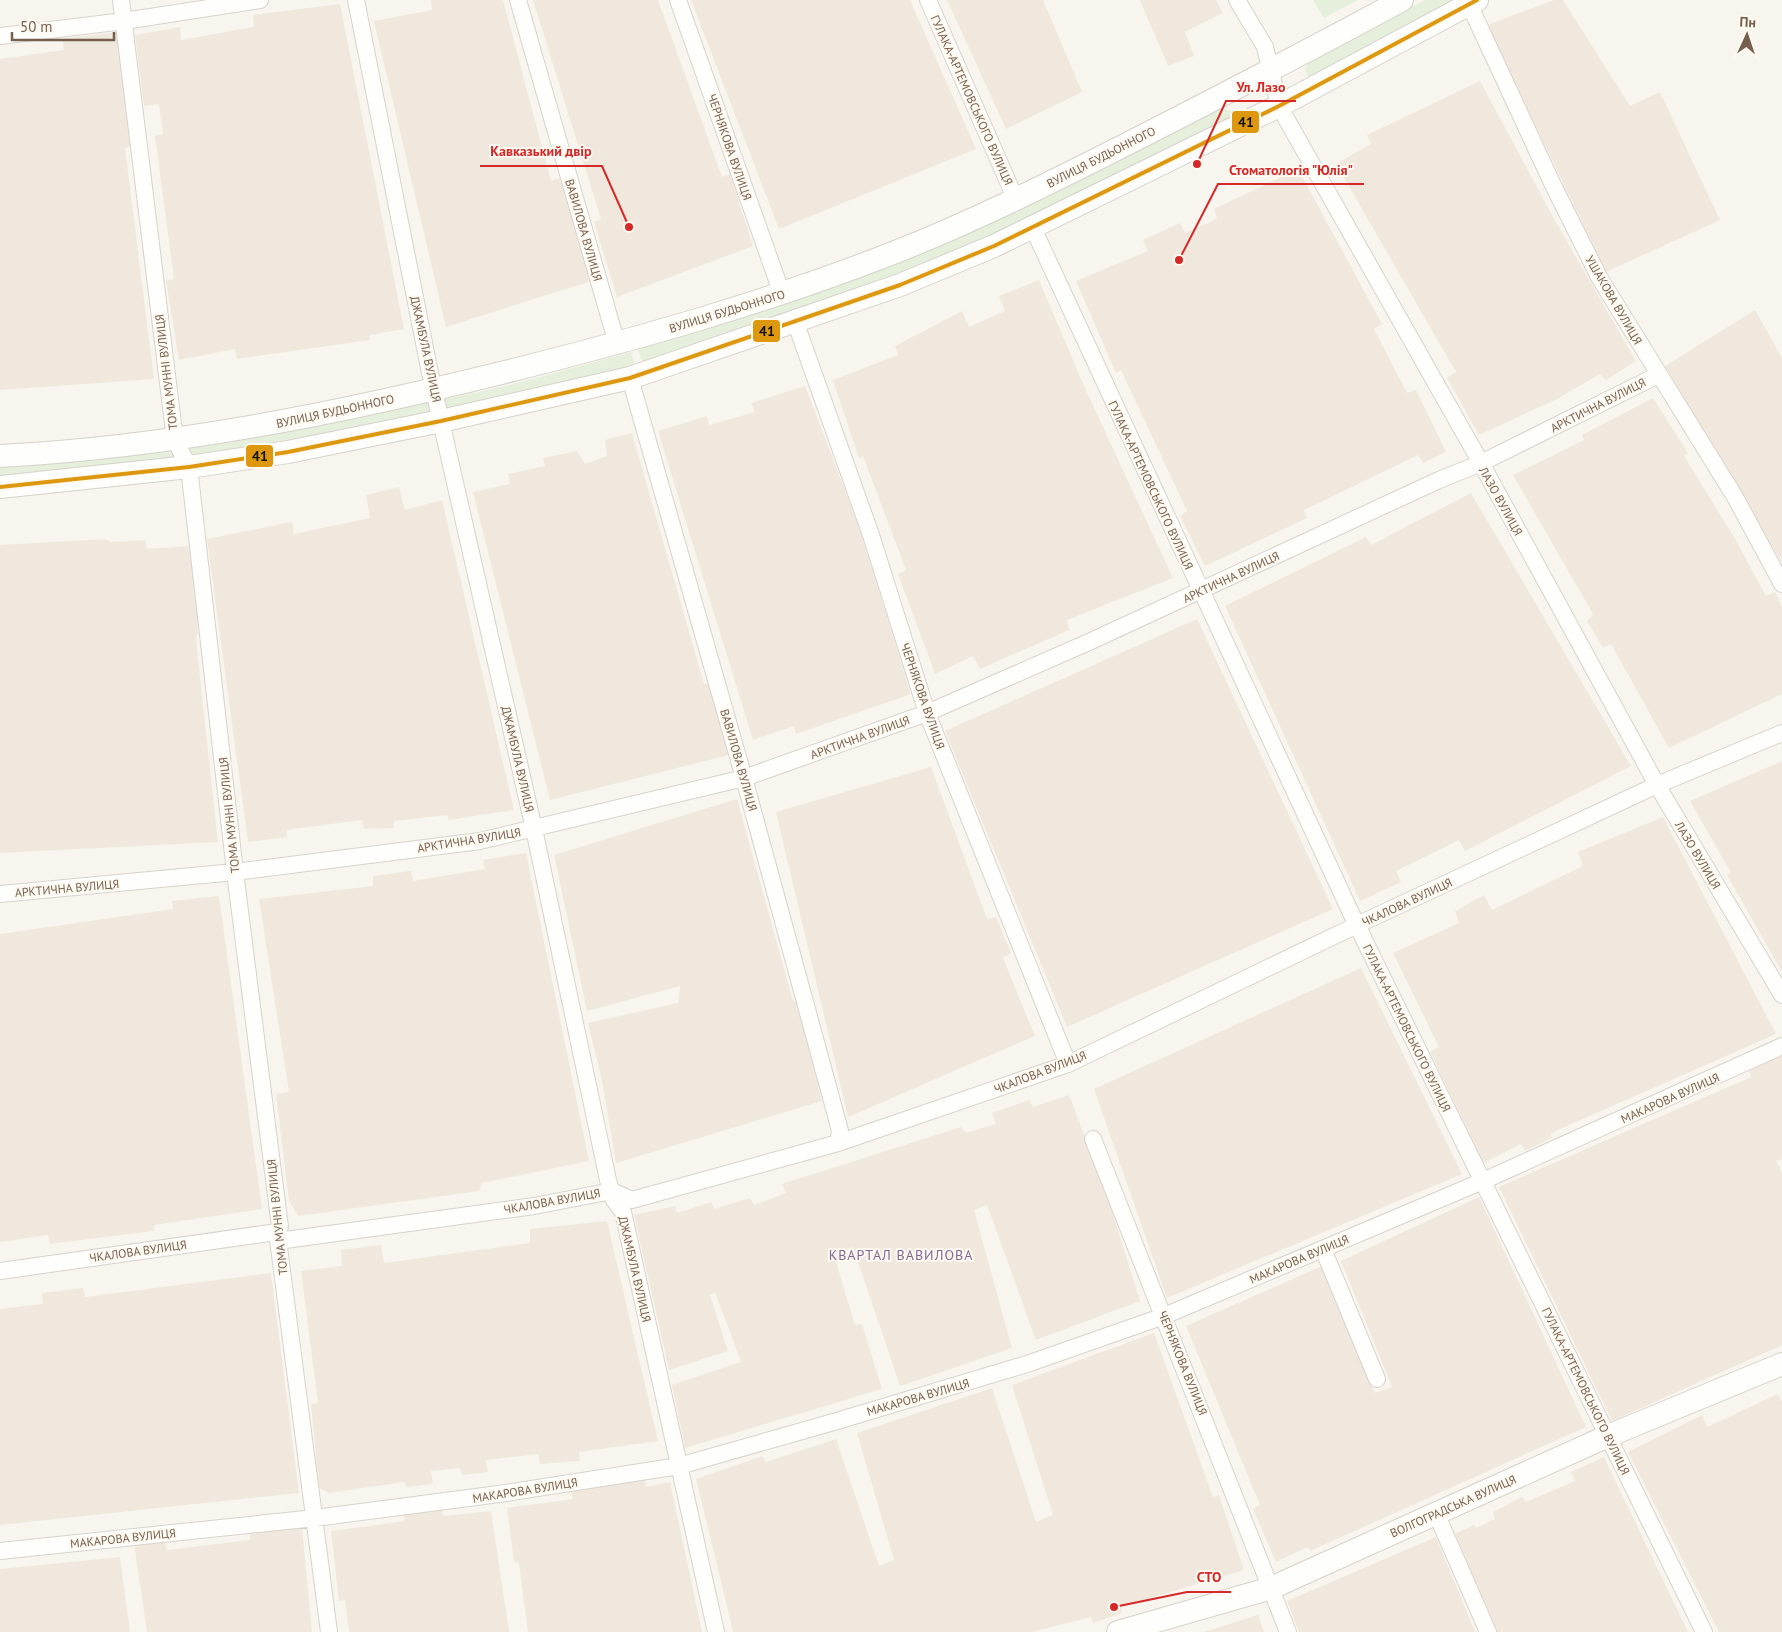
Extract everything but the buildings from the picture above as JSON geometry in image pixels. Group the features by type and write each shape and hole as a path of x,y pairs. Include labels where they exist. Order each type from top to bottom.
{"main road":[{"name":"ВУЛИЦЯ БУДЬОННОГО","path":"0,456 51,453 175,440 283,423 434,390 618,344 782,294 895,252 1016,200 1269,72 1402,0"},
{"path":"0,487 48,484 189,467 288,452 441,421 630,378 900,286 1033,228 1278,106 1473,2"},
{"name":"ВОЛГОГРАДСЬКА ВУЛИЦЯ","path":"1118,1632 1272,1588 1608,1436 1781,1368"}],"street":[{"name":"ТОМА МУННІ ВУЛИЦЯ","path":"121,0 175,440 189,467 235,872 280,1227 278,1236 329,1632"},
{"path":"0,36 124,22 260,0"},
{"name":"ДЖАМБУЛА ВУЛИЦЯ","path":"356,0 434,390 534,829 608,1180 614,1200 623,1212 716,1632"},
{"name":"ВАВИЛОВА ВУЛИЦЯ","path":"518,0 618,344"},
{"name":"ЧЕРНЯКОВА ВУЛИЦЯ","path":"678,0 782,294"},
{"name":"ГУЛАКА-АРТЕМОВСЬКОГО ВУЛИЦЯ","path":"928,0 1016,200"},
{"name":"ЛАЗО ВУЛИЦЯ","path":"1237,0 1265,46 1269,72 1278,106 1481,463 1657,785 1782,995"},
{"name":"УШАКОВА ВУЛИЦЯ","path":"1473,2 1553,185 1599,277 1735,497 1782,584"},
{"name":"ГУЛАКА-АРТЕМОВСЬКОГО ВУЛИЦЯ","path":"1033,228 1200,591 1357,925 1704,1632"},
{"name":"ЧЕРНЯКОВА ВУЛИЦЯ","path":"795,321 870,535 927,713 1068,1064"},
{"name":"АРКТИЧНА ВУЛИЦЯ","path":"0,894 235,872 480,841 744,778 927,713 1200,591 1439,480 1481,463 1658,375"},
{"name":"ВАВИЛОВА ВУЛИЦЯ","path":"630,378 744,778 838,1121 840,1130 838,1144"},
{"name":"ЧКАЛОВА ВУЛИЦЯ","path":"0,1271 534,1206 612,1191 632,1200 838,1144 1068,1064 1357,925 1657,785 1782,733"},
{"name":"МАКАРОВА ВУЛИЦЯ","path":"0,1551 315,1518 499,1494 679,1466 1009,1370 1164,1316 1483,1181 1782,1046"},
{"name":"ЧЕРНЯКОВА ВУЛИЦЯ","path":"1093,1139 1288,1632"},
{"path":"1323,1249 1377,1379"},
{"path":"1436,1513 1488,1632"}],"shaded area":[{"path":"431,0 503,0 551,181 560,178 591,281 446,327 374,21 432,10"},
{"path":"533,0 658,0 722,177 730,174 753,246 617,297 594,222 601,219"},
{"path":"691,0 910,0 976,149 779,229"},
{"path":"947,0 1043,0 1082,92 1006,129"},
{"path":"1140,0 1216,0 1223,13 1185,32 1194,56 1168,66"},
{"path":"1554,0 1563,0 1630,106 1660,92 1720,220 1606,272 1487,25"},
{"path":"340,4 404,329 370,335 370,340 237,359 235,349 179,360 166,281 174,279 155,136 163,134 159,104 144,106 135,35 180,27 181,40 254,27 253,15"},
{"path":"117,32 131,146 125,148 154,379 0,390 0,59 64,50 62,39"},
{"path":"1480,81 1553,217 1636,361 1606,380 1600,374 1557,399 1479,435 1447,378 1456,372 1336,164 1371,144 1367,135"},
{"path":"1298,169 1382,324 1374,329 1407,393 1416,390 1446,452 1423,463 1418,455 1304,510 1307,518 1205,566 1180,516 1187,511 1121,370 1116,373 1076,281 1148,251 1143,240 1180,223 1185,233 1217,219 1214,209"},
{"path":"1039,280 1084,386 1173,578 1067,620 1069,630 980,669 973,656 935,674 898,574 906,570 863,456 859,458 833,380 898,355 895,346 962,311 969,327 1005,311 999,296"},
{"path":"1755,310 1782,358 1782,562 1665,366"},
{"path":"805,386 858,524 911,694 796,734 794,726 753,740 658,431 707,416 709,425 755,412 751,403"},
{"path":"1653,398 1688,453 1684,456 1734,537 1766,596 1775,592 1782,607 1782,694 1669,748 1611,644 1603,648 1587,621 1593,614 1513,475 1584,440 1582,435"},
{"path":"632,433 704,684 712,682 729,755 550,800 473,492 510,484 508,474 545,466 543,458 577,451 585,464 607,456 605,440"},
{"path":"399,487 405,510 442,500 514,810 449,820 447,815 394,821 394,828 364,829 362,820 286,830 287,837 248,842 207,539 292,522 294,534 370,518 366,495"},
{"path":"1471,493 1631,766 1465,851 1459,840 1396,871 1401,882 1360,901 1225,606 1366,537 1371,545"},
{"path":"106,539 111,542 145,540 147,549 190,546 200,620 196,640 218,842 0,853 0,545"},
{"path":"1197,619 1333,909 1067,1027 945,731"},
{"path":"1782,761 1782,972 1727,875 1731,873 1690,801"},
{"path":"931,767 987,919 996,917 1011,953 1003,958 1035,1036 848,1117 776,812"},
{"path":"737,799 793,1001 798,1000 822,1101 616,1163 602,1081 588,1023 678,1003 680,986 587,1011 554,855"},
{"path":"1663,817 1776,1034 1551,1133 1552,1138 1525,1151 1521,1144 1484,1163 1430,1052 1439,1047 1393,953 1459,923 1455,911 1484,895 1492,910 1583,866 1578,852"},
{"path":"526,853 589,1161 482,1183 479,1191 298,1216 289,1201 276,1094 289,1092 259,899 373,886 373,876 411,871 413,881 485,869 483,860"},
{"path":"219,896 262,1209 154,1225 154,1231 50,1244 48,1235 0,1242 0,934 173,909 172,901"},
{"path":"1361,968 1462,1174 1167,1298 1094,1089"},
{"path":"1782,1055 1782,1159 1776,1161 1782,1172 1782,1345 1612,1421 1499,1187 1751,1077 1749,1071"},
{"path":"1069,1095 1107,1195 1140,1301 1036,1340 987,1205 974,1210 1012,1348 900,1386 853,1247 834,1255 855,1325 862,1324 882,1389 685,1448 672,1385 741,1362 715,1292 710,1295 728,1351 669,1370 634,1215 675,1206 677,1213 711,1202 715,1209 750,1198 754,1205 786,1193 782,1184 961,1127 966,1133 996,1124 992,1113 1029,1100 1033,1107"},
{"path":"1479,1197 1586,1427 1310,1551 1308,1547 1276,1562 1253,1509 1260,1505 1186,1326 1322,1266 1375,1393 1392,1387 1341,1261"},
{"path":"607,1221 658,1441 579,1452 580,1461 540,1464 538,1454 486,1460 488,1472 462,1475 460,1468 431,1471 433,1484 406,1487 404,1482 329,1493 319,1488 311,1404 318,1403 301,1271 342,1266 341,1250 381,1245 384,1263 530,1243 530,1229"},
{"path":"271,1273 299,1493 0,1525 0,1309 43,1304 42,1293 83,1288 85,1297"},
{"path":"1154,1333 1213,1497 1219,1495 1244,1570 1121,1607 1122,1613 1093,1623 1091,1617 1032,1632 732,1632 696,1479 762,1456 766,1462 836,1439 879,1566 894,1560 857,1433 992,1388 1036,1522 1053,1515 1012,1385"},
{"path":"1778,1394 1782,1402 1782,1632 1719,1632 1628,1452 1702,1415 1707,1427"},
{"path":"1604,1457 1688,1632 1497,1632 1455,1534 1474,1525 1476,1528 1495,1519 1493,1512 1522,1497 1526,1502 1575,1481 1571,1472"},
{"path":"645,1480 646,1487 670,1482 702,1632 528,1632 519,1563 514,1562 507,1508 573,1499 571,1491"},
{"path":"442,1509 443,1516 491,1511 509,1632 349,1632 345,1600 339,1601 331,1531 405,1521 404,1514"},
{"path":"302,1528 312,1632 147,1632 134,1544 165,1540 167,1550 250,1540 250,1534"},
{"path":"1436,1537 1475,1632 1299,1632 1287,1601"},
{"path":"120,1557 130,1632 0,1632 0,1569"},
{"path":"1258,1615 1264,1632 1204,1632"}],"green space":[{"path":"1313,0 1358,0 1324,18"},
{"path":"1425,0 1456,0 1313,76 1308,76 1305,70 1308,63"},
{"path":"1219,108 1231,111 1233,116 1230,122 955,254 643,364 638,349 722,324"},
{"path":"631,352 635,366 444,413 442,400 514,384"},
{"path":"432,401 435,416 192,458 187,446 283,432"},
{"path":"171,448 179,460 0,478 0,465"}],"transit line":[{"name":"41","path":"0,487 189,467 288,452 441,421 630,378 900,285 994,246 1279,106 1477,0"}],"place":[{"name":"Ул. Лазо","path":"1197,164"},
{"name":"Кавказький двір","path":"629,227"},
{"name":"Стоматологія \"Юлія\"","path":"1179,260"},
{"name":"СТО","path":"1114,1607"}],"district":[{"name":"КВАРТАЛ ВАВИЛОВА","path":"901,1255"}]}
